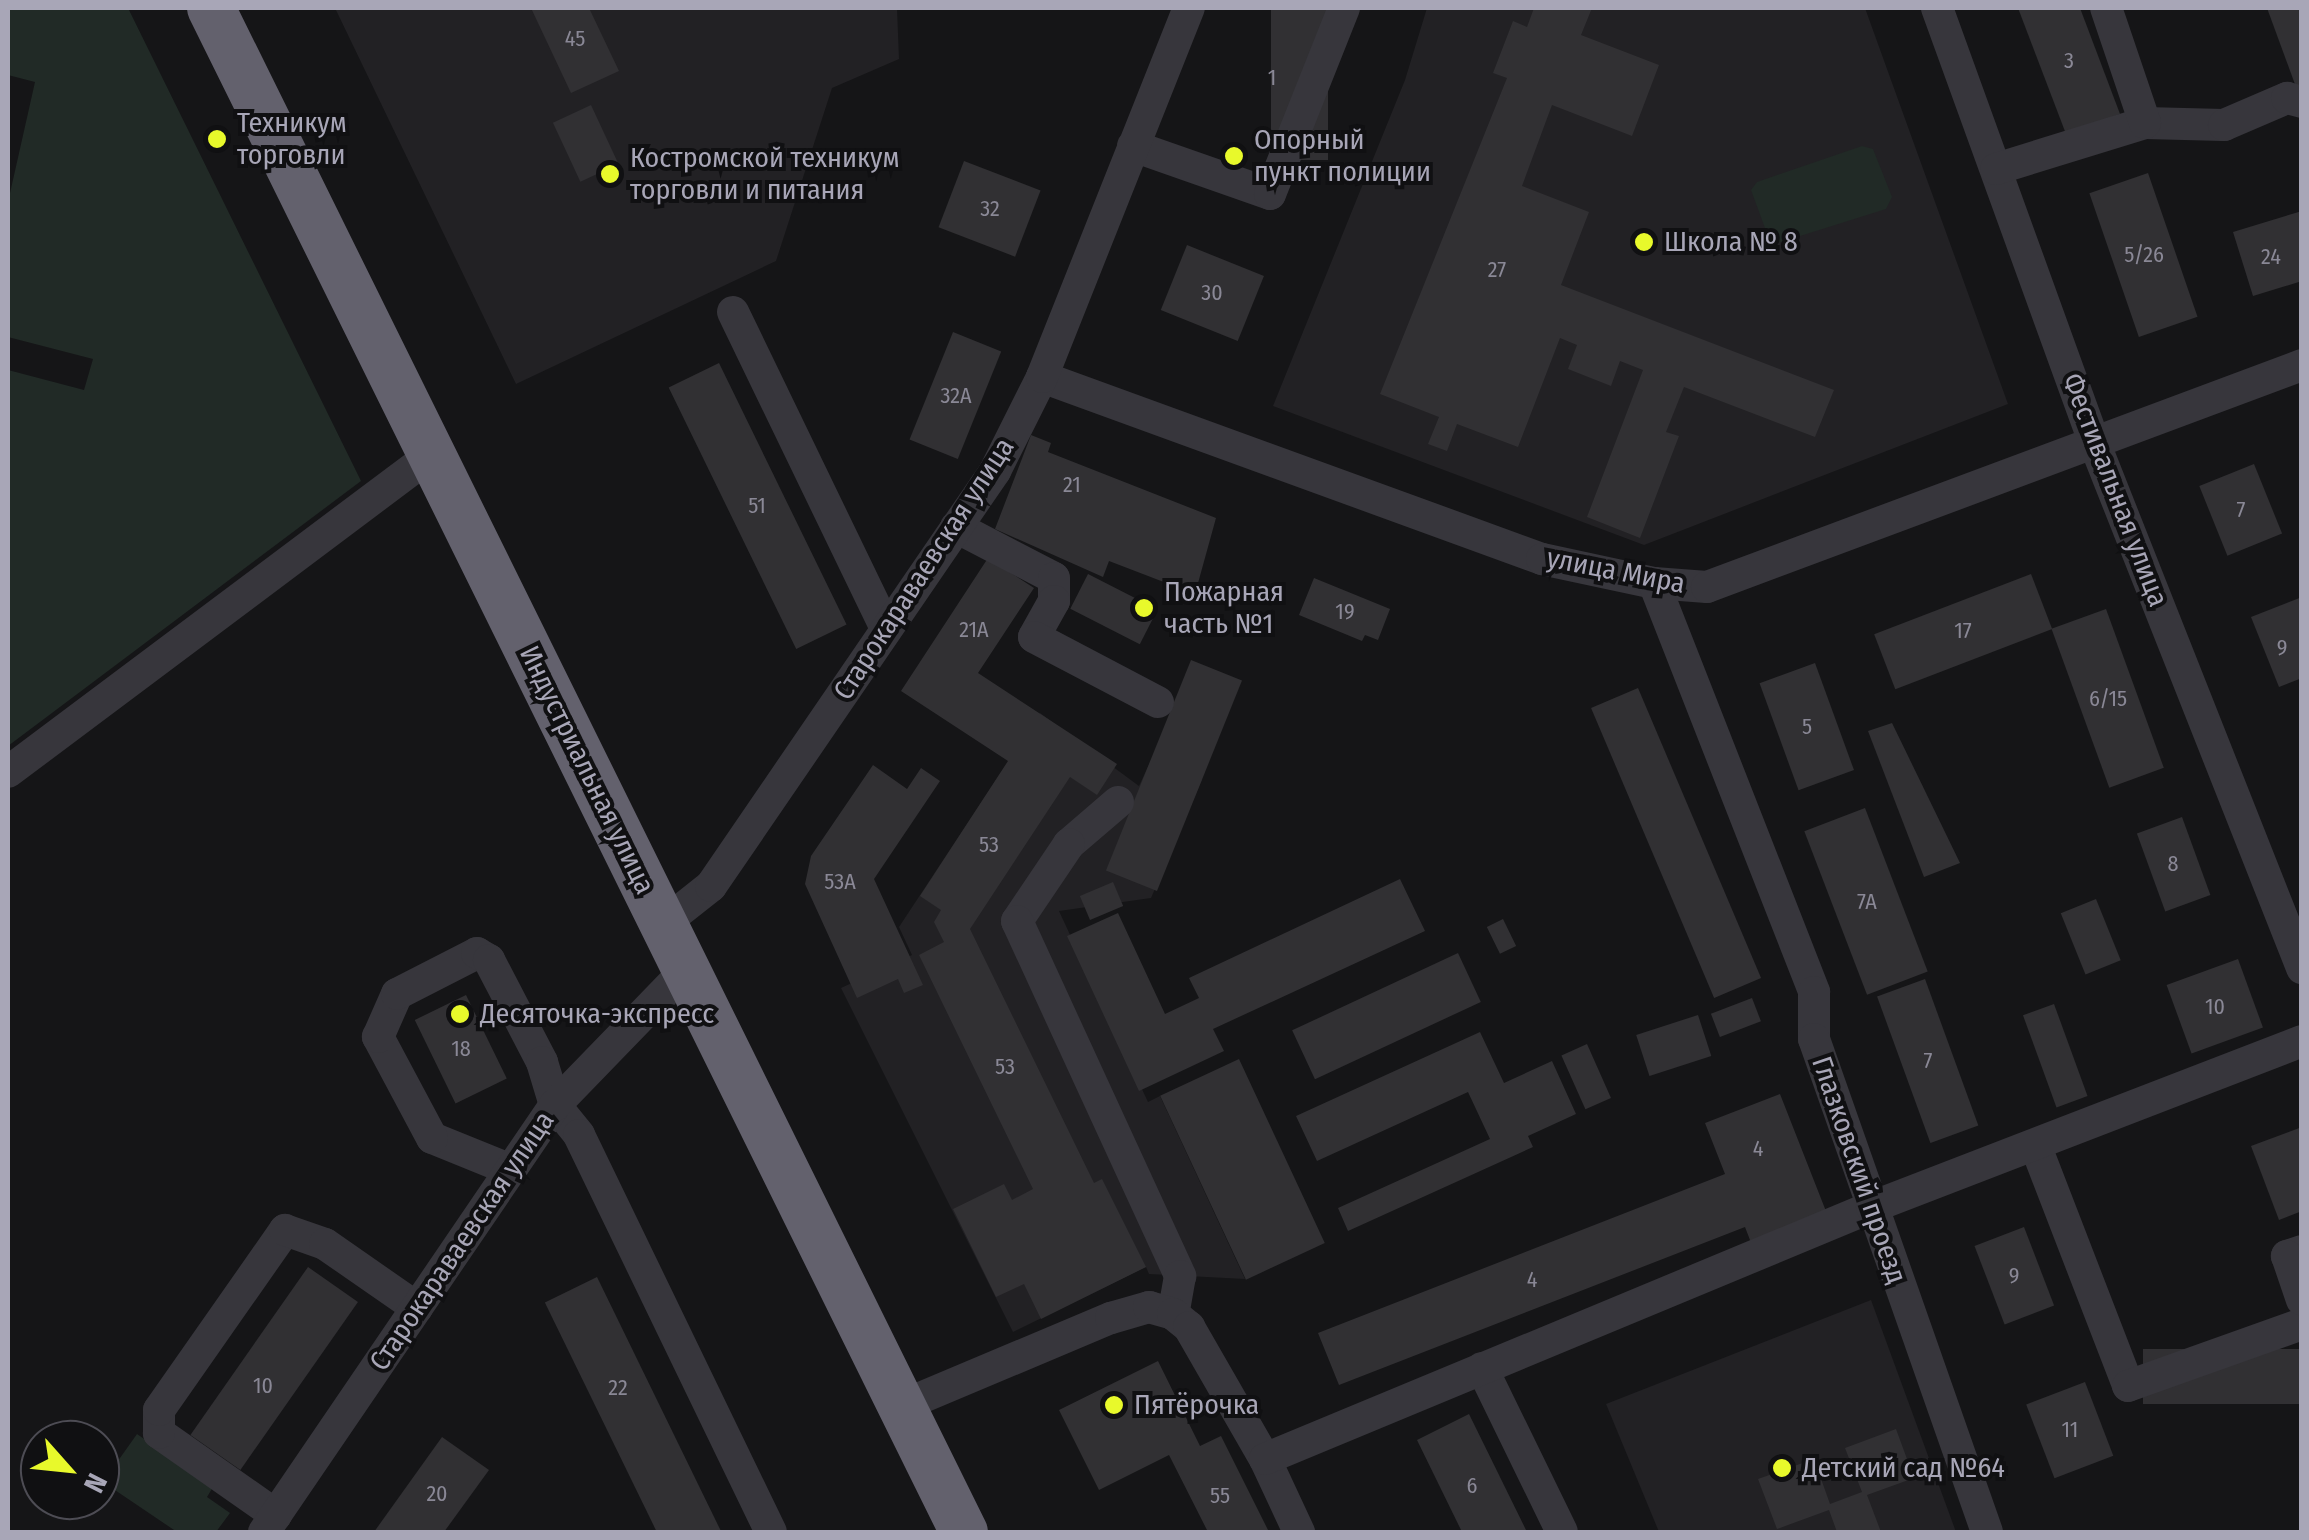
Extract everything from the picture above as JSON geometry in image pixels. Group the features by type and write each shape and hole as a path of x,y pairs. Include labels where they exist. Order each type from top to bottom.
{"highway":[{"name":"Индустриальная улица","path":"211,8 964,1532"}],"street":[{"name":"Старокараваевская улица","path":"663,924 711,886 995,471 1042,377 1189,8"},
{"path":"1134,146 1270,194 1344,8"},
{"name":"Фестивальная улица","path":"1937,8 2094,442 2302,968"},
{"path":"2106,8 2145,123"},
{"path":"1996,168 2145,123 2224,125 2287,98 2302,102"},
{"path":"733,312 886,628"},
{"name":"улица Мира","path":"1042,377 1542,559 1654,584 1707,587 2302,364"},
{"path":"8,772 430,455"},
{"path":"956,528 1054,578 1054,601 1034,637 1158,702"},
{"name":"Глазковский проезд","path":"1654,584 1814,992 1814,1039 1987,1532"},
{"path":"1118,802 1069,844 1017,921 1180,1276 1173,1314"},
{"path":"511,1170 441,1144 426,1131 378,1037 397,994 470,954 484,954 542,1062 555,1104 578,1135 771,1532"},
{"name":"Старокараваевская улица","path":"270,1524 555,1104 685,971"},
{"path":"1265,1459 1872,1207 2302,1040"},
{"path":"2036,1146 2128,1386 2302,1324"},
{"path":"270,1524 159,1433 158,1410 285,1230 324,1244 417,1308"},
{"path":"2302,1252 2287,1256 2302,1300"},
{"path":"899,1407 1111,1318 1150,1307 1173,1314 1189,1327 1265,1459 1299,1532"},
{"path":"1482,1368 1562,1532"}],"shaded area":[{"path":"8,8 128,8 361,481 8,746 8,370 84,390 93,359 8,337 8,202 35,82 8,75"},
{"name":"Костромской техникум торговли и питания","path":"335,8 897,8 899,59 832,88 776,261 516,384"},
{"name":"Школа № 8","path":"1427,8 1865,8 2008,404 1644,545 1273,406 1405,80"},
{"path":"1862,146 1873,149 1892,197 1886,209 1781,242 1769,239 1751,190 1757,182"},
{"path":"1040,713 1139,786 1151,760 1202,780 1151,898 1059,911 1148,1102 1160,1096 1245,1279 1149,1274 1146,1267 1013,1332 841,988 912,955 899,927"},
{"name":"Детский сад №64","path":"1871,1300 1956,1532 1659,1532 1606,1404"},
{"path":"137,1434 213,1487 207,1497 230,1513 216,1532 177,1532 120,1493 120,1458"}],"building":[{"path":"531,8 589,8 619,71 571,93"},
{"path":"1271,8 1328,8 1328,160 1271,160"},
{"path":"1534,8 1592,8 1581,35 1659,65 1632,136 1552,105 1522,186 1589,212 1561,285 1834,390 1815,437 1684,387 1666,432 1679,436 1640,538 1587,517 1643,370 1620,361 1611,386 1568,369 1577,345 1560,338 1518,447 1457,424 1447,451 1428,444 1439,417 1380,394 1507,78 1493,73 1513,21 1527,27"},
{"path":"2018,8 2080,8 2120,114 2066,134"},
{"path":"2267,8 2302,8 2302,85 2296,87"},
{"path":"591,105 618,164 580,182 553,123"},
{"path":"964,161 1041,190 1015,257 939,227"},
{"path":"2148,173 2197,317 2139,337 2089,193"},
{"path":"2302,211 2302,281 2253,296 2233,232"},
{"path":"1187,245 1264,276 1238,341 1161,310"},
{"path":"953,332 1001,351 958,459 910,440"},
{"path":"719,363 847,625 796,649 669,388"},
{"path":"1031,435 1051,443 1048,452 1216,518 1195,594 1109,561 1103,577 995,529"},
{"path":"2254,464 2282,534 2227,556 2199,486"},
{"path":"988,558 1034,588 978,673 1117,764 1097,795 1070,777 970,929 1094,1183 1102,1179 1146,1267 1041,1319 1024,1284 996,1297 953,1209 1004,1184 1012,1200 1033,1189 919,955 944,942 934,922 941,910 920,896 1008,761 901,691"},
{"path":"1088,574 1157,609 1140,644 1070,609"},
{"path":"2031,574 2052,629 1895,689 1874,634"},
{"path":"1314,578 1390,609 1378,640 1365,635 1362,641 1299,615"},
{"path":"2302,597 2302,678 2279,687 2251,617"},
{"path":"2106,609 2164,768 2109,788 2051,629"},
{"path":"1191,660 1242,681 1157,891 1106,870"},
{"path":"1815,663 1854,770 1799,790 1760,683"},
{"path":"1638,688 1761,978 1714,998 1591,708"},
{"path":"1892,723 1960,863 1924,877 1868,731"},
{"path":"873,765 907,789 921,768 940,781 874,879 923,985 904,993 898,979 857,998 805,884 811,856"},
{"path":"1865,808 1928,971 1867,995 1804,831"},
{"path":"2182,817 2210,895 2165,911 2137,833"},
{"path":"1400,879 1425,931 1213,1029 1224,1051 1139,1091 1067,936 1118,913 1165,1014 1199,998 1189,978"},
{"path":"1113,882 1123,906 1090,920 1080,896"},
{"path":"2096,899 2121,960 2085,974 2061,913"},
{"path":"1503,919 1516,946 1500,954 1487,927"},
{"path":"1458,953 1481,1002 1315,1079 1292,1030"},
{"path":"2238,959 2263,1028 2192,1054 2167,985"},
{"path":"1925,979 1978,1126 1930,1143 1877,996"},
{"path":"466,995 507,1079 456,1104 415,1020"},
{"path":"1752,998 1761,1021 1720,1037 1711,1014"},
{"path":"2054,1004 2088,1096 2057,1107 2023,1015"},
{"path":"1698,1015 1711,1056 1649,1076 1636,1035"},
{"path":"1480,1032 1504,1083 1552,1061 1576,1114 1528,1136 1533,1147 1348,1231 1338,1208 1490,1139 1468,1092 1317,1161 1296,1116"},
{"path":"1587,1044 1611,1098 1585,1109 1561,1055"},
{"path":"1239,1059 1325,1243 1246,1280 1160,1096"},
{"path":"1780,1094 1831,1224 1755,1253 1745,1227 1339,1385 1318,1333 1725,1174 1705,1123"},
{"path":"2302,1127 2302,1211 2279,1220 2251,1146"},
{"path":"2024,1227 2054,1305 2005,1324 1975,1246"},
{"path":"308,1267 358,1302 240,1470 190,1435"},
{"path":"597,1277 721,1531 657,1532 545,1302"},
{"path":"2143,1349 2302,1349 2302,1404 2143,1404"},
{"path":"1158,1361 1200,1446 1221,1436 1269,1532 1208,1532 1169,1455 1099,1490 1059,1410"},
{"path":"2085,1382 2113,1456 2054,1478 2026,1405"},
{"path":"1469,1414 1527,1532 1462,1532 1417,1440"},
{"path":"1896,1429 1914,1478 1867,1495 1881,1532 1837,1532 1829,1510 1777,1529 1758,1479 1814,1459 1830,1504 1862,1492 1845,1448"},
{"path":"442,1437 489,1470 444,1532 374,1532"}],"place":[{"name":"Техникум торговли","path":"217,139"},
{"name":"Опорный пункт полиции","path":"1234,156"},
{"name":"Костромской техникум торговли и питания","path":"610,174"},
{"name":"Школа № 8","path":"1644,242"},
{"name":"Пожарная часть №1","path":"1144,608"},
{"name":"Десяточка-экспресс","path":"460,1014"},
{"name":"Пятёрочка","path":"1114,1405"},
{"name":"Детский сад №64","path":"1782,1468"}]}
